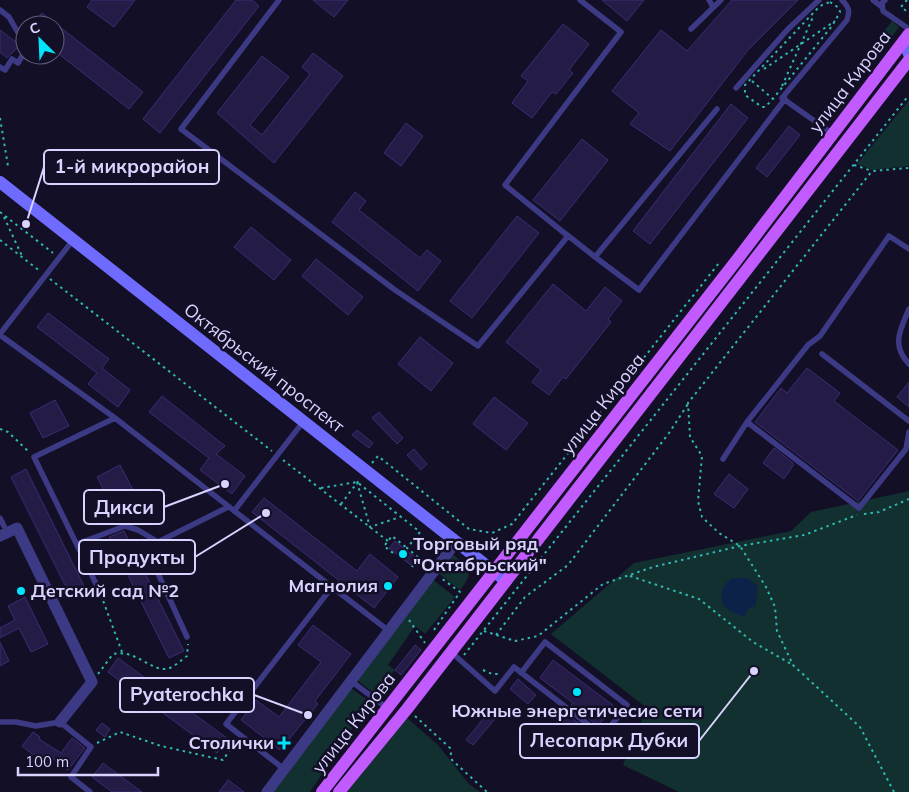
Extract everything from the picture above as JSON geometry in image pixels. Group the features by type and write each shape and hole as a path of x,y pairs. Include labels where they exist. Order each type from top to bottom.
{"main road":[{"path":"908,37 909,54"},
{"name":"улица Кирова","path":"322,792 495,572 908,37"},
{"name":"улица Кирова","path":"339,792 407,709 455,656 506,581 909,60"},
{"name":"Октябрьский проспект","path":"0,182 506,581"}],"street":[{"path":"3,528 17,528 92,682 60,722"},
{"path":"267,792 456,542"}],"lane":[{"path":"279,0 181,129 395,290 478,346 568,236 564,233"},
{"path":"580,0 621,32 505,185 639,290 785,99"},
{"path":"709,0 713,7"},
{"path":"691,29 721,0"},
{"path":"736,88 788,29 819,0"},
{"path":"833,134 782,98 848,20 848,6 842,0"},
{"path":"873,0 882,7 883,11 908,37"},
{"path":"882,7 884,0"},
{"path":"0,10 9,17 15,28"},
{"path":"0,67 5,70 12,59 15,61"},
{"path":"595,257 716,109"},
{"path":"723,459 747,422 808,345 820,336 889,236 909,249"},
{"path":"73,240 0,334 115,418 388,631"},
{"path":"909,309 899,334 899,352 909,364"},
{"path":"822,354 909,421"},
{"path":"98,588 34,457 115,418"},
{"path":"234,512 304,422"},
{"path":"747,422 859,508 906,448 909,432"},
{"path":"187,637 155,567 154,552 158,542 228,507"},
{"path":"77,544 125,526 138,530 158,542"},
{"path":"284,769 226,724 332,587"},
{"path":"455,656 495,691 514,667 521,673 603,736 627,705 545,642 521,673"},
{"path":"351,682 388,708"},
{"path":"0,722 16,722 36,726 60,722 91,747 71,777 90,792"}],"path":[{"path":"906,0 901,7 909,13"},
{"path":"830,2 839,8 840,12 836,20 773,99 762,107 745,94 745,85 822,5 830,2"},
{"path":"779,92 816,10"},
{"path":"754,75 836,20"},
{"path":"750,80 773,99"},
{"path":"455,656 467,651 484,631 909,95"},
{"path":"0,118 8,166"},
{"path":"854,165 872,171 909,168"},
{"path":"496,635 525,597 568,565 670,433 688,403 872,171"},
{"path":"1,214 59,257"},
{"path":"1,214 23,258"},
{"path":"0,240 388,541"},
{"path":"378,456 468,529 492,533 512,524 720,262"},
{"path":"688,403 690,437 702,456 698,501 702,517 719,532 740,546 766,587 775,607 777,631 793,666"},
{"path":"0,429 8,432 34,457"},
{"path":"340,504 366,471"},
{"path":"320,488 357,482 420,532 407,548"},
{"path":"357,482 370,527"},
{"path":"484,631 515,641 538,636 603,584 653,567 740,546 804,535 854,515 879,512 909,499"},
{"path":"370,527 400,516"},
{"path":"393,553 384,546 392,536 419,558 412,567"},
{"path":"433,632 460,592 434,572"},
{"path":"630,576 699,599 753,642 793,666 860,727 894,792"},
{"path":"98,588 122,652"},
{"path":"403,612 427,646 430,638"},
{"path":"92,682 112,654 122,652 165,669 173,666 187,656 189,646 187,637"},
{"path":"467,651 468,657"},
{"path":"477,667 492,674 509,674"},
{"path":"407,709 450,748 452,760 486,792"},
{"path":"91,747 120,732 161,746 223,760 240,735"}],"green space":[{"path":"892,21 899,27 878,56 870,49"},
{"path":"909,100 909,166 872,170 857,164"},
{"path":"909,491 909,792 679,792 623,765 647,708 551,634 634,563 791,531 811,512"},
{"path":"451,553 466,565 469,573 460,590 437,572"},
{"path":"432,579 455,597 425,634 415,626 388,665 395,670 375,694 357,680"},
{"path":"351,688 370,702 310,792 271,792"},
{"path":"406,717 438,745 469,784 480,792 347,792"}],"water":[{"path":"732,578 747,578 758,586 755,607 750,607 744,617 731,612 722,604 723,589"}],"building":[{"path":"92,0 135,0 114,27 87,7"},
{"path":"236,0 252,0 259,6 160,133 143,119"},
{"path":"313,0 348,0 334,17"},
{"path":"602,0 644,0 627,21"},
{"path":"732,0 798,0 748,50 670,151 630,124 639,113 612,91 661,30 687,51"},
{"path":"563,24 589,44 569,70 573,73 556,94 552,92 532,118 512,103 528,81 521,76"},
{"path":"0,30 15,41 15,50 7,58 0,52"},
{"path":"65,31 143,92 129,109 65,59"},
{"path":"313,53 343,76 274,163 217,113 262,56 289,77 250,125 262,135 310,74 302,67"},
{"path":"731,104 748,118 650,244 633,231"},
{"path":"406,123 423,136 401,166 384,153"},
{"path":"789,126 800,135 767,177 756,168"},
{"path":"582,139 608,160 560,221 533,200"},
{"path":"355,192 366,201 359,210 420,258 427,250 441,261 418,291 332,222"},
{"path":"517,216 539,233 472,318 450,301"},
{"path":"251,227 291,260 274,280 234,247"},
{"path":"316,259 363,297 348,315 302,276"},
{"path":"553,284 586,311 605,287 622,301 608,319 611,322 566,379 563,377 549,395 532,382 541,370 506,342"},
{"path":"48,313 109,359 102,368 130,390 118,407 88,384 97,373 37,327"},
{"path":"420,337 453,363 431,391 398,364"},
{"path":"807,368 840,393 834,401 898,450 858,501 755,422 781,388 787,393"},
{"path":"909,382 909,407 897,397"},
{"path":"162,396 225,446 216,454 245,476 232,494 200,470 209,458 149,412"},
{"path":"494,397 528,423 506,450 473,424"},
{"path":"55,400 69,426 43,438 30,413"},
{"path":"379,412 403,438 397,444 372,418"},
{"path":"357,430 373,443 369,448 352,435"},
{"path":"774,448 794,464 784,479 763,463"},
{"path":"414,449 427,464 421,470 407,455"},
{"path":"120,465 133,490 110,502 97,477"},
{"path":"26,469 86,590 71,597 11,477"},
{"path":"729,474 748,489 734,508 714,494"},
{"path":"264,498 357,571 370,554 398,577 374,608 252,512"},
{"path":"124,531 184,651 169,658 109,537"},
{"name":"Торговый ряд \"Октябрьский\"","path":"395,541 417,559 412,566 389,548"},
{"path":"25,597 48,644 31,652 19,628 0,638 0,628 15,620 8,606"},
{"path":"313,625 351,654 315,701 318,704 280,750 241,720 256,700 279,717 321,662 298,645"},
{"path":"0,642 9,661 0,666"},
{"path":"415,645 421,650 401,675 395,670"},
{"path":"118,658 228,739 217,753 108,672"},
{"name":"Южные энергетичесие сети","path":"553,660 614,706 598,726 571,705 573,703 540,678"},
{"path":"518,679 536,695 528,704 510,689"},
{"path":"492,708 500,713 473,745 466,740"},
{"path":"565,713 592,733 578,748 553,727"},
{"path":"102,723 110,729 105,737 96,730"},
{"path":"33,732 40,737 39,739 61,753 72,738 85,748 68,770 52,758 47,766 22,746"},
{"path":"103,763 142,792 112,792 92,777"},
{"path":"228,780 244,792 219,792"}],"place":[{"name":"1-й микрорайон","path":"26,224"},
{"name":"Дикси","path":"225,484"},
{"name":"Продукты","path":"266,513"},
{"name":"Торговый ряд \"Октябрьский\"","path":"403,554"},
{"name":"Магнолия","path":"388,586"},
{"name":"Детский сад №2","path":"21,591"},
{"name":"Лесопарк Дубки","path":"754,671"},
{"name":"Южные энергетичесие сети","path":"577,692"},
{"name":"Pyaterochka","path":"308,715"},
{"name":"Столички","path":"284,743"}]}
